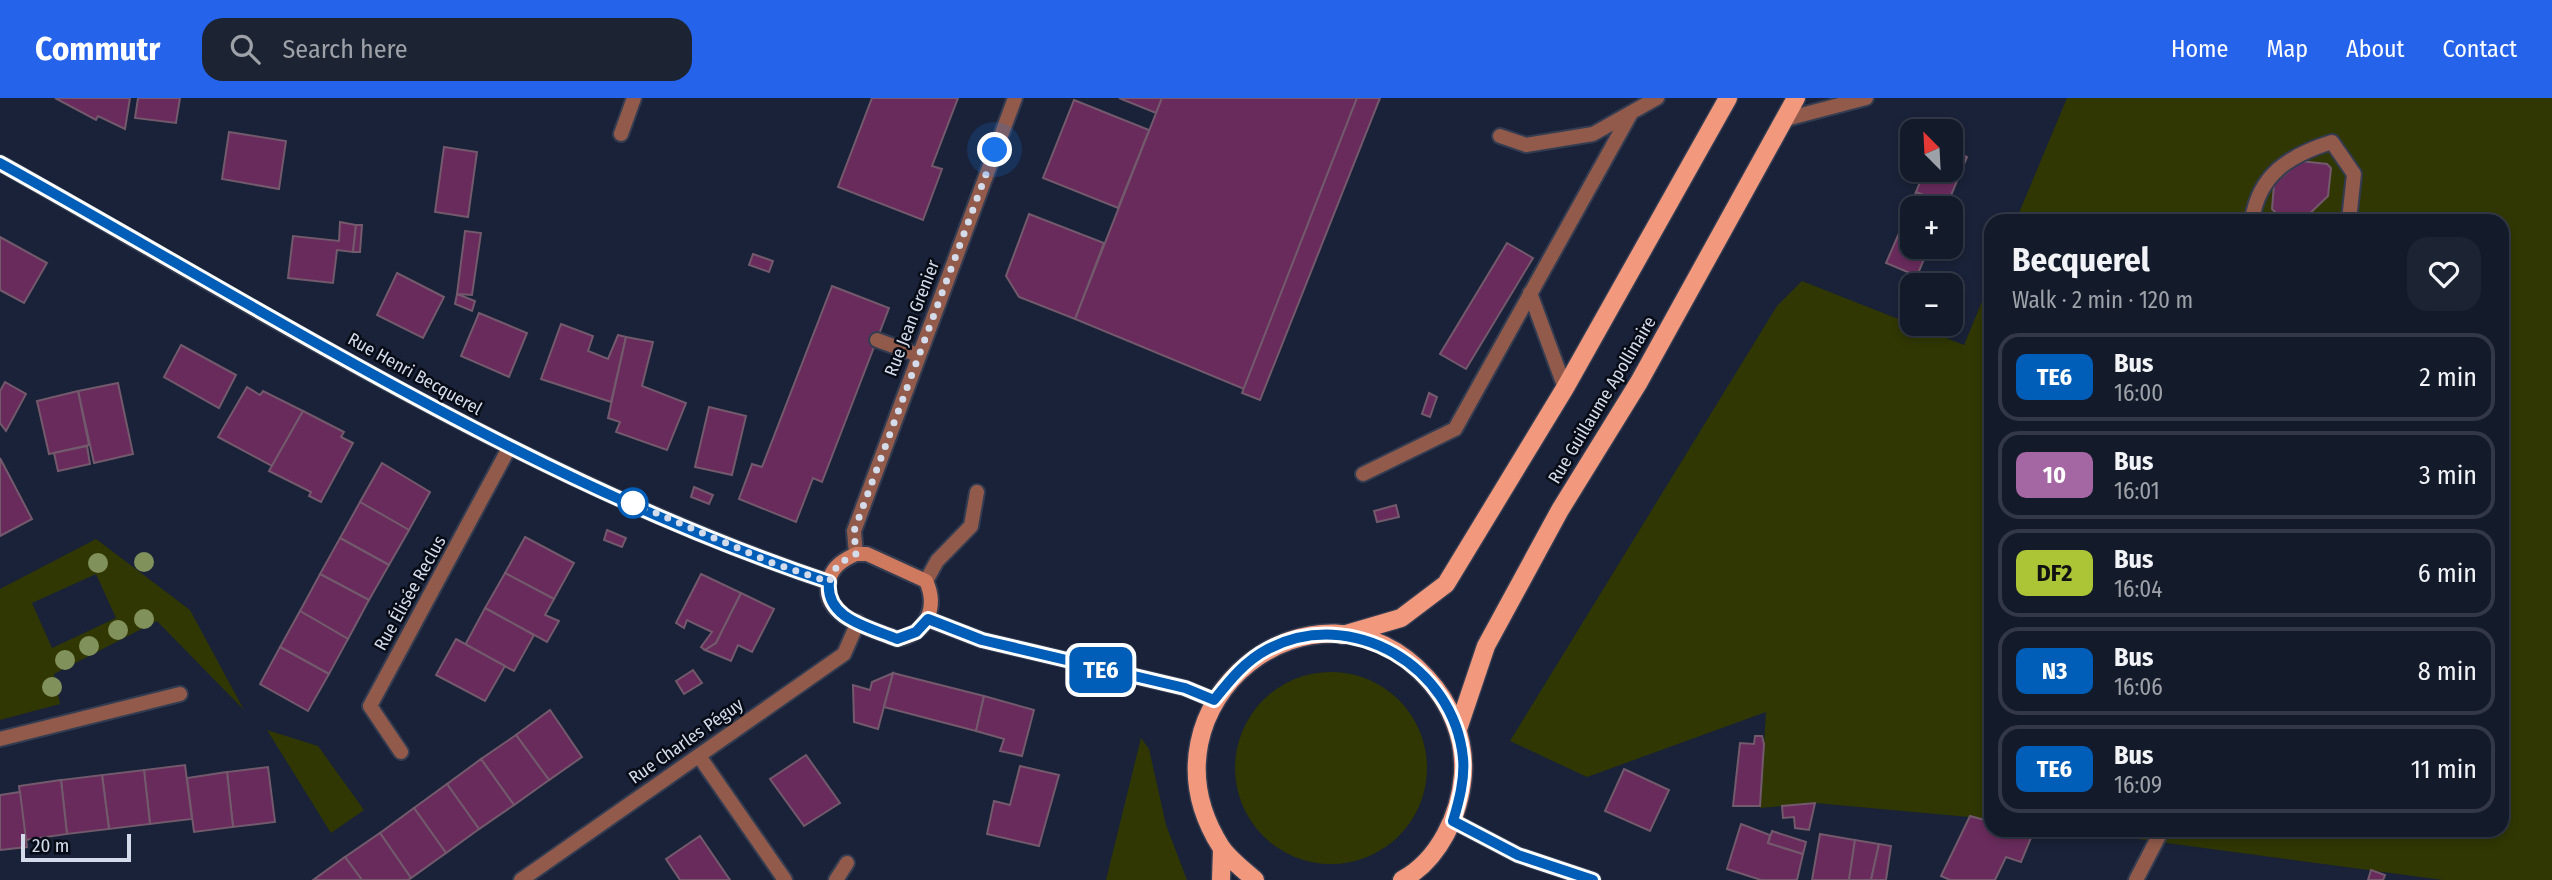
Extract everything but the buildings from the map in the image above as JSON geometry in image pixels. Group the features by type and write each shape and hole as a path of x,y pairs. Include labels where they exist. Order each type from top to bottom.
{"main road":[{"path":"1255,880 1222,849 1203,815 1196,776 1199,737 1214,700 1238,670 1268,649 1305,637 1342,635 1401,618 1446,584 1565,388 1728,98"},
{"name":"Rue Guillaume Apollinaire","path":"1458,729 1486,646 1796,98"},
{"name":"Rue Henri Becquerel","path":"0,163 509,449 770,562 829,582"},
{"path":"856,554 867,554 926,581 932,603 928,619 916,632 897,639 837,612 830,603 829,582 838,564 856,554"},
{"path":"928,619 982,640 1185,688 1214,700"},
{"path":"1342,635 1381,644 1415,665 1441,693 1458,729 1464,760 1462,791 1453,821 1434,852 1402,880"},
{"path":"1453,821 1518,855 1593,880"},
{"path":"1221,880 1222,849"}],"street":[{"path":"621,134 634,98"},
{"name":"Rue Jean Grenier","path":"856,554 854,531 1015,98"},
{"path":"1500,136 1526,145 1593,134 1657,98"},
{"path":"1786,119 1866,98"},
{"path":"1363,474 1455,429 1631,113"},
{"path":"2254,214 2264,183 2298,152 2332,142 2354,174 2350,214"},
{"path":"1530,293 1565,388"},
{"path":"877,340 918,355"},
{"name":"Rue Élisée Reclus","path":"401,752 370,706 509,449"},
{"path":"926,581 937,561 971,526 977,492"},
{"name":"Rue Charles Péguy","path":"522,880 844,654 858,622"},
{"path":"0,739 180,694"},
{"path":"699,756 785,880"},
{"path":"2136,880 2158,837"},
{"path":"836,880 847,863"}],"green space":[{"path":"2067,98 2552,98 2552,880 2443,880 2122,837 2509,837 2509,214 2019,214"},
{"path":"1802,281 1900,320 1900,336 1941,336 1964,345 1984,297 1984,818 1815,803 1760,808 1766,712 1587,777 1510,741 1777,306"},
{"path":"96,539 190,610 244,710 157,621 54,674 60,704 0,720 0,589","holes":["96,574 116,618 52,648 32,603"]},
{"path":"1331,672 1368,680 1399,700 1419,731 1427,768 1419,805 1399,836 1368,856 1331,864 1294,856 1263,836 1243,805 1235,768 1243,731 1263,700 1294,680"},
{"path":"267,730 318,746 364,810 331,833"},
{"path":"1141,738 1149,749 1166,825 1187,880 1106,880"}],"bus line":[{"name":"TE6","path":"0,163 509,449 770,562 829,582 830,603 837,612 897,639 916,632 928,619 982,640 1145,681 1185,688 1214,700 1238,670 1268,649 1305,637 1342,635 1381,644 1415,665 1441,693 1458,729 1464,760 1462,791 1453,821 1518,855 1593,880"}],"route":[{"path":"633,503 770,562 829,582 838,564 856,554 854,531 995,150"}]}
